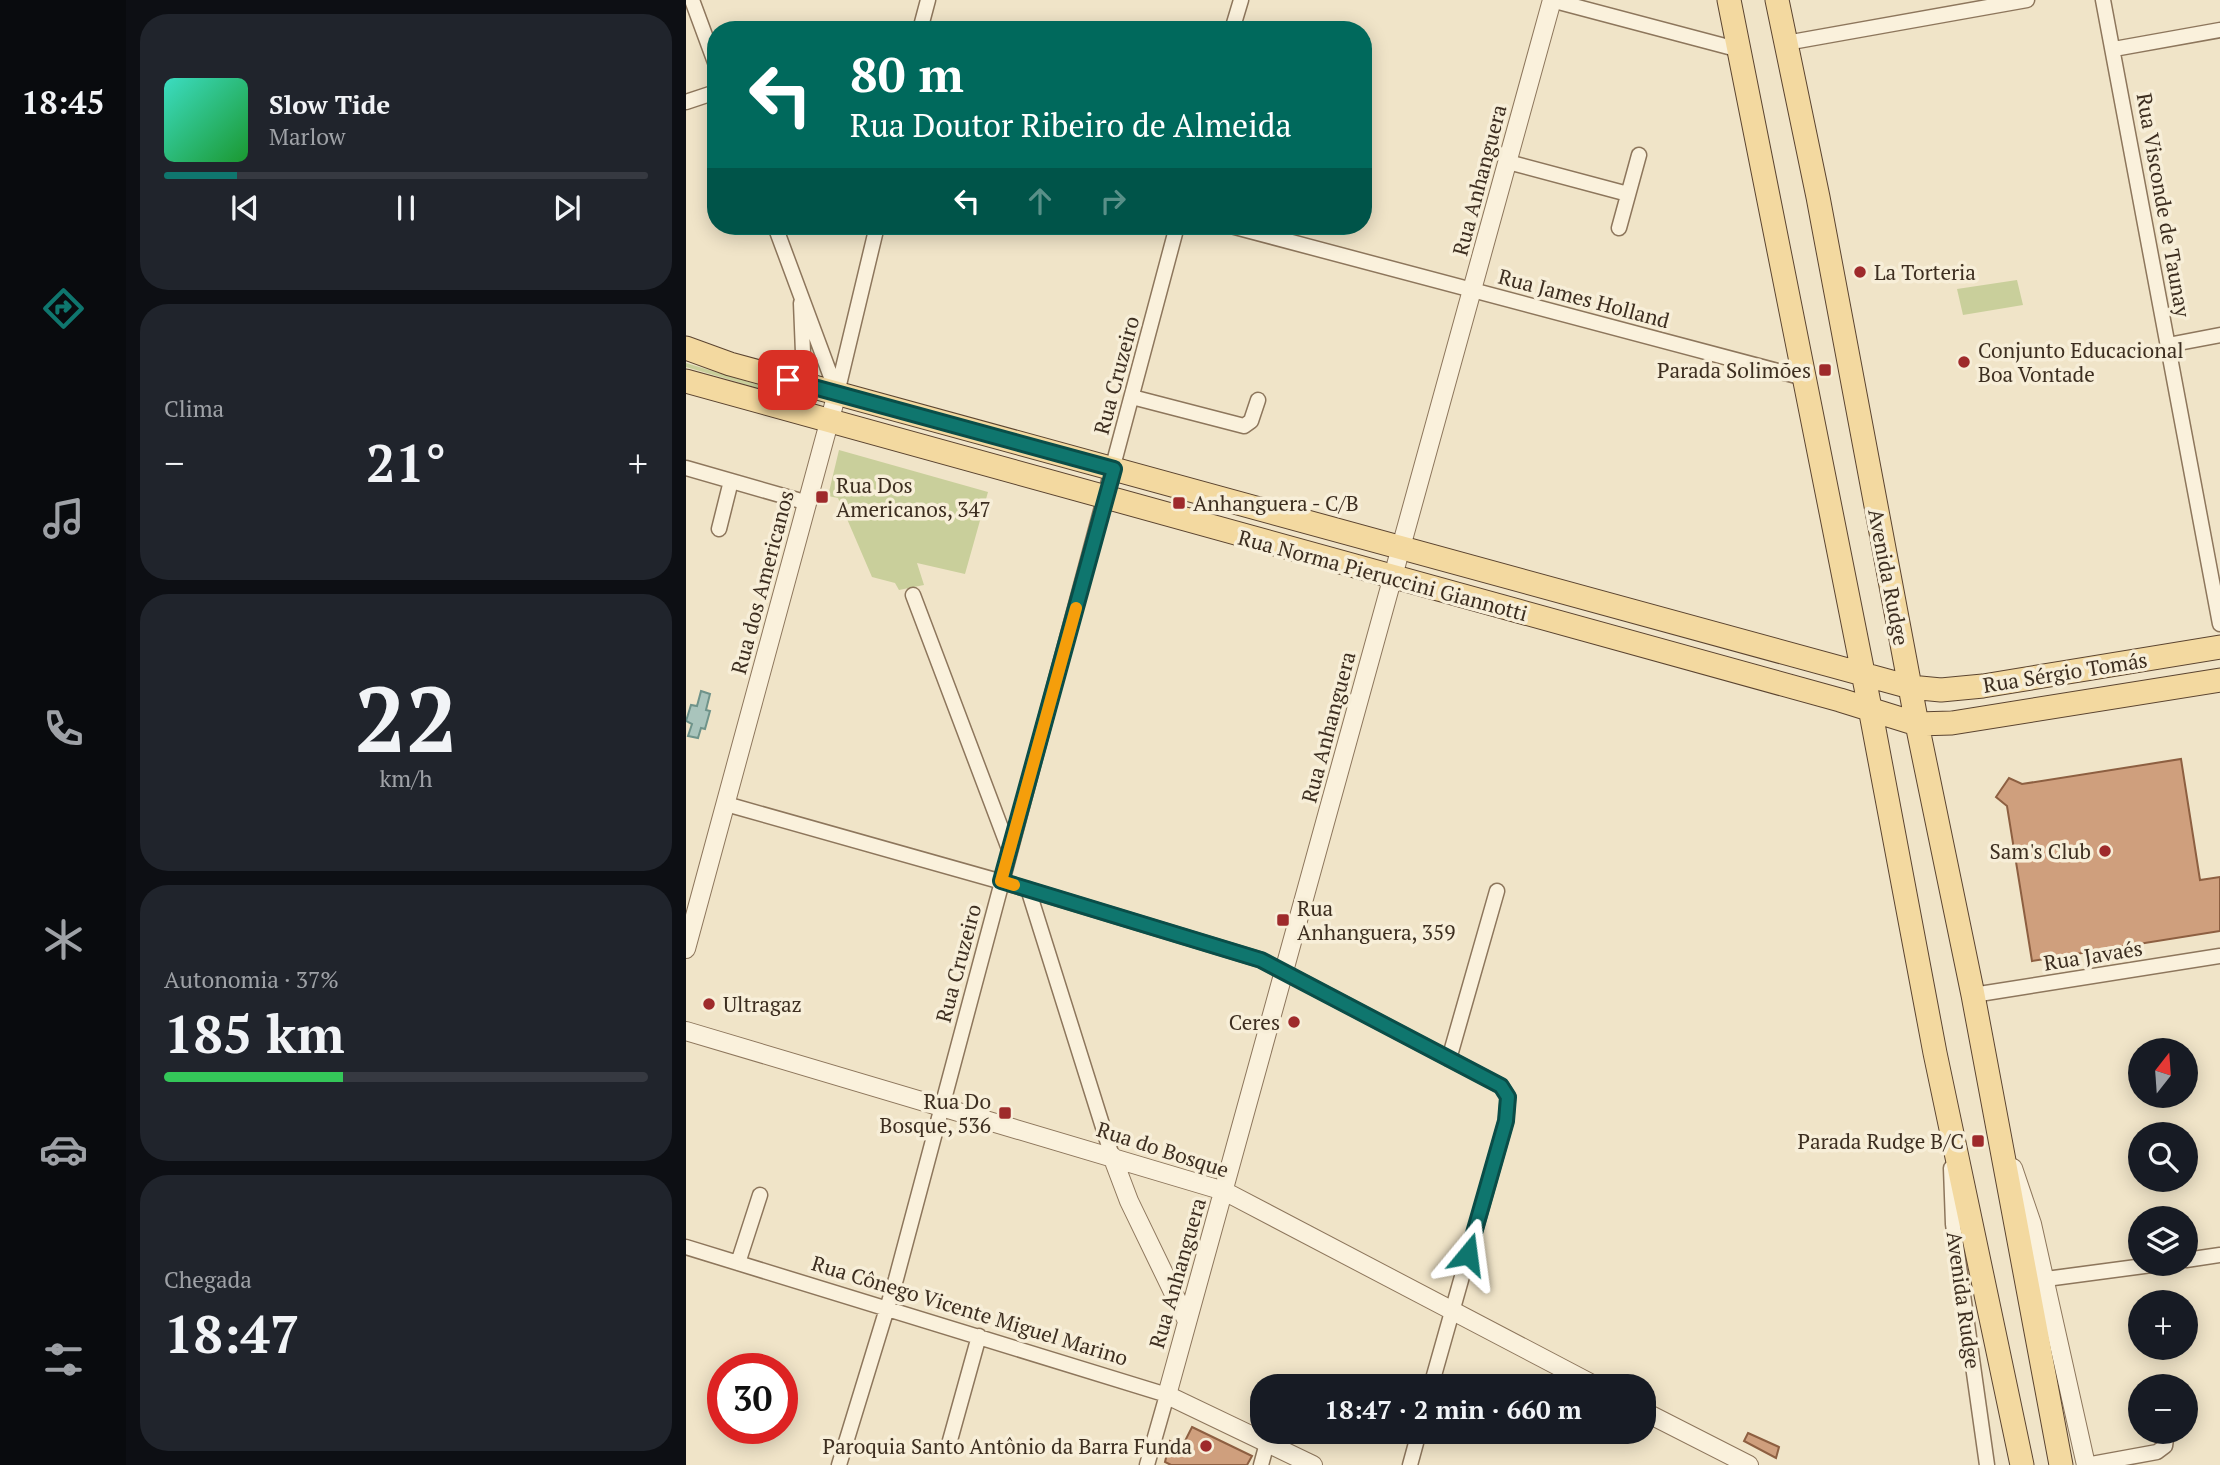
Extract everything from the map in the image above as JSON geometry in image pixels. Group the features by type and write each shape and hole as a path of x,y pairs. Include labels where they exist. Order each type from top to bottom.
{"main road":[{"name":"Avenida Rudge","path":"1730,0 1953,1135 2022,1465"},
{"name":"Avenida Rudge","path":"1777,0 1917,724 1973,995 2061,1465"},
{"name":"Rua Norma Pieruccini Giannotti","path":"686,348 762,373 1910,687"},
{"name":"Rua Norma Pieruccini Giannotti","path":"686,382 1870,708 1917,724"},
{"name":"Rua Sérgio Tomás","path":"1910,687 1941,690 1983,686 2220,647"},
{"name":"Rua Sérgio Tomás","path":"1917,724 1952,723 2220,680"}],"street":[{"path":"692,0 707,41"},
{"path":"922,21 928,0"},
{"path":"1235,21 1241,0"},
{"path":"1552,0 1740,50"},
{"name":"Rua Anhanguera","path":"1147,1465 1552,0"},
{"path":"1786,43 2027,0"},
{"name":"Rua Visconde de Taunay","path":"2103,0 2220,624"},
{"path":"2114,49 2220,30"},
{"path":"686,102 707,95"},
{"path":"1619,228 1639,155"},
{"path":"1508,162 1628,194"},
{"path":"778,235 837,393"},
{"name":"Rua dos Americanos","path":"686,948 808,503 875,235"},
{"name":"Rua Cruzeiro","path":"839,1465 887,1308 943,1107 1009,849 1106,499 1175,235"},
{"name":"Rua James Holland","path":"1265,235 1804,378"},
{"path":"762,373 788,371 801,363 801,301"},
{"path":"2168,345 2220,335"},
{"path":"1132,397 1244,426 1251,421 1258,400"},
{"path":"686,468 808,503"},
{"path":"719,529 731,481"},
{"path":"914,594 1009,849"},
{"path":"726,804 1001,881 1241,953 1495,1081 1508,1097 1506,1121 1434,1374"},
{"path":"1028,889 1112,1156 1129,1201 1186,1321"},
{"path":"1449,1059 1497,891"},
{"name":"Rua Javaés","path":"1973,995 2220,956"},
{"name":"Rua do Bosque","path":"686,1031 1224,1191 1573,1374"},
{"name":"Avenida Rudge","path":"1953,1135 1953,1224 1987,1465"},
{"name":"Avenida Rudge","path":"2003,1154 2023,1194 2046,1279 2086,1465"},
{"path":"1129,1201 1136,1176 1160,1170"},
{"path":"738,1263 760,1195"},
{"name":"Rua Cônego Vicente Miguel Marino","path":"686,1247 1167,1395 1250,1435"},
{"path":"2198,1258 2220,1255"},
{"path":"2046,1279 2128,1268"},
{"path":"948,1444 979,1336"},
{"path":"1656,1417 1749,1465"},
{"path":"1261,1465 1267,1444"},
{"name":"Rua Cônego Vicente Miguel Marino","path":"1269,1444 1312,1465"},
{"path":"1410,1465 1416,1444"},
{"path":"2086,1465 2158,1451 2165,1444"}],"green space":[{"path":"2017,280 2023,305 1963,315 1957,289"},
{"path":"686,363 809,400 809,403 686,367"},
{"path":"839,450 988,492 965,574 917,563 924,585 899,590 895,583 872,577 838,498 828,496"}],"water":[{"path":"701,691 710,694 706,710 710,711 705,729 701,728 698,738 688,736 692,724 686,721 691,705 697,706"}],"building":[{"name":"Sam's Club","path":"2181,759 2200,880 2220,877 2220,931 2032,961 2007,806 1996,797 2009,778 2022,784"},
{"name":"Paroquia Santo Antônio da Barra Funda","path":"1192,1427 1252,1456 1247,1465 1171,1465 1165,1462 1170,1441 1182,1447"},
{"path":"1748,1433 1779,1447 1776,1458 1744,1441"}],"slow traffic":[{"path":"1014,885 1001,881 1076,608"}],"place":[{"name":"La Torteria","path":"1860,272"},
{"name":"Conjunto Educacional Boa Vontade","path":"1964,362"},
{"name":"Parada Solimões","path":"1825,370"},
{"name":"Rua Dos Americanos, 347","path":"822,497"},
{"name":"Anhanguera - C/B","path":"1179,503"},
{"name":"Sam's Club","path":"2105,851"},
{"name":"Rua Anhanguera, 359","path":"1283,920"},
{"name":"Ultragaz","path":"709,1004"},
{"name":"Ceres","path":"1294,1022"},
{"name":"Rua Do Bosque, 536","path":"1005,1113"},
{"name":"Parada Rudge B/C","path":"1978,1141"},
{"name":"Paroquia Santo Antônio da Barra Funda","path":"1206,1446"}],"route":[{"path":"788,380 1114,469 1001,881 1261,960 1495,1081 1505,1090 1509,1106 1468,1254"}]}
